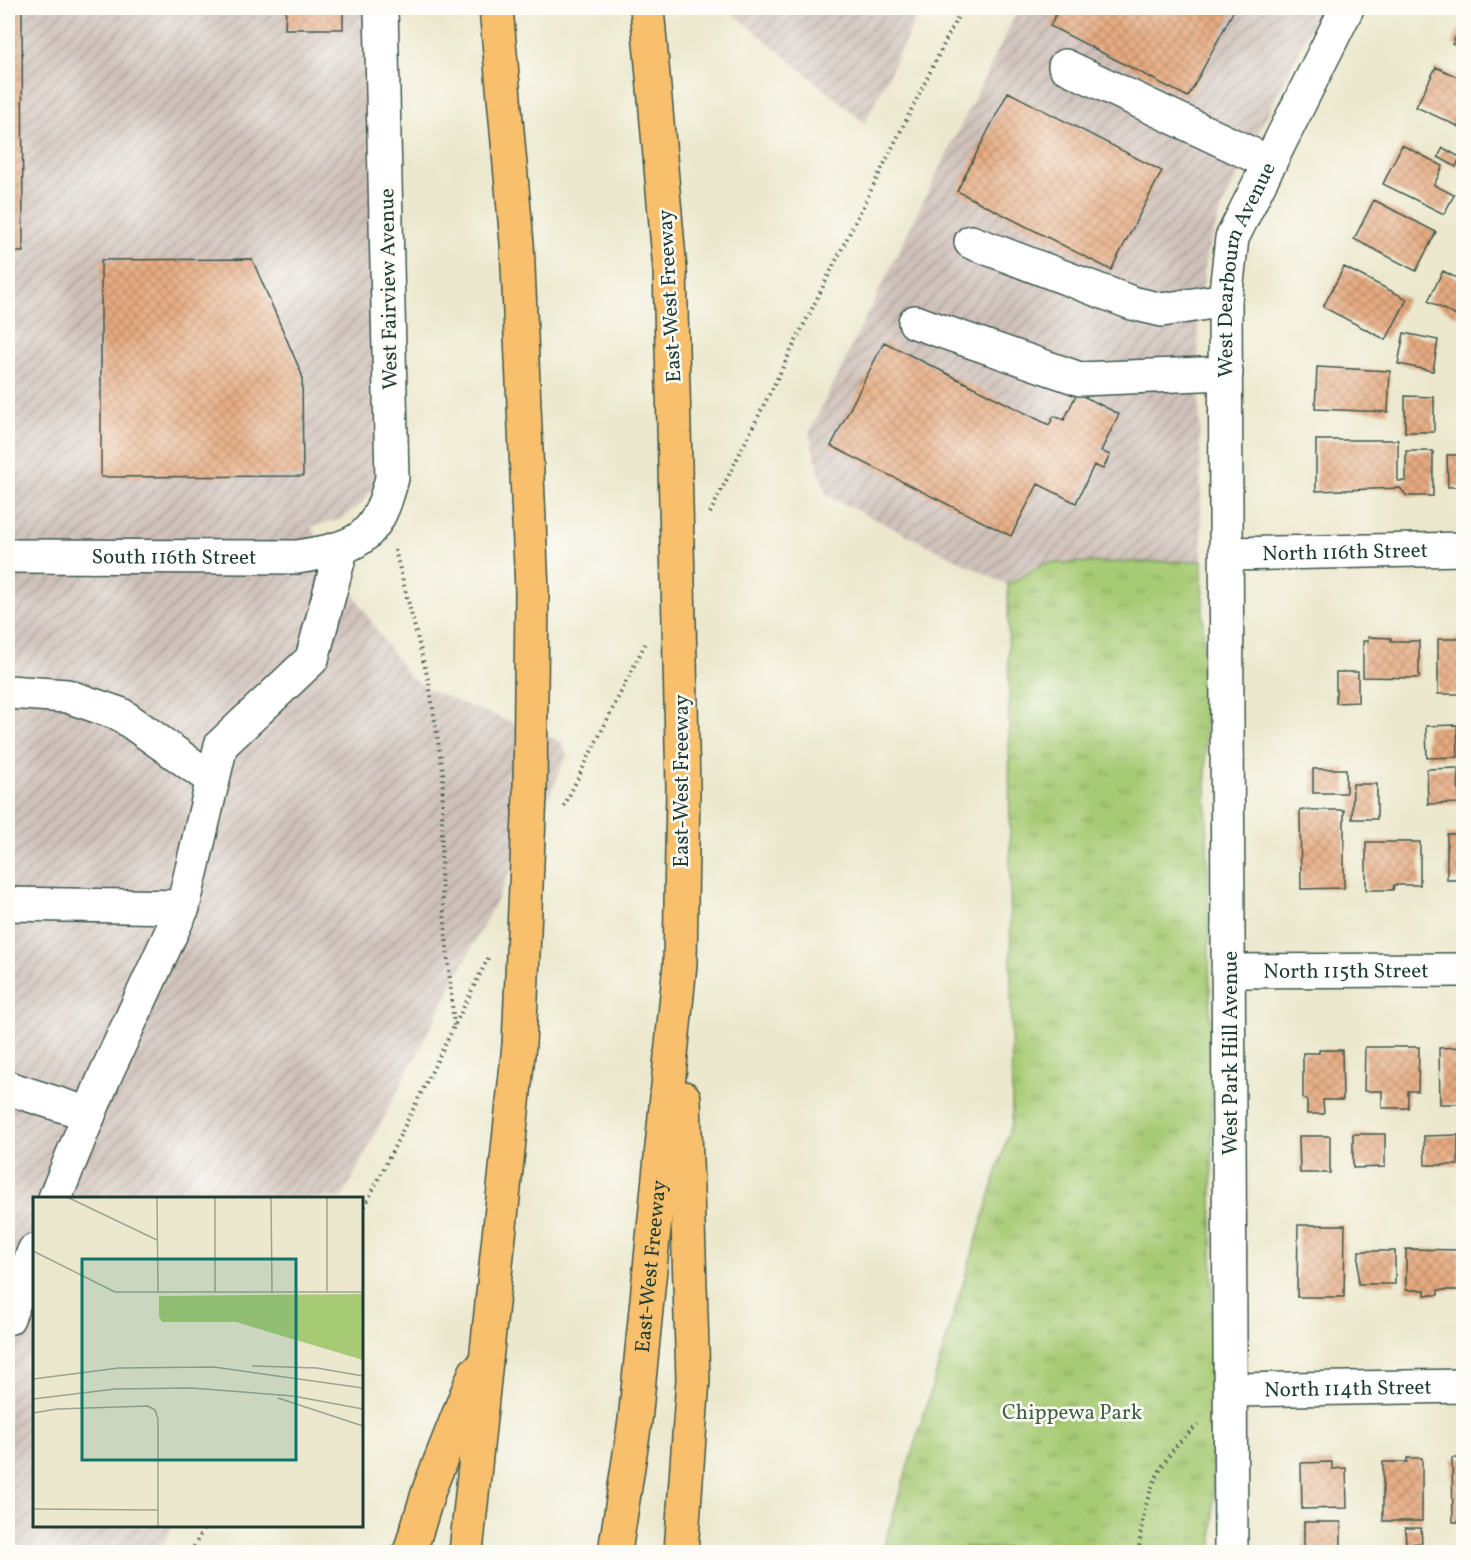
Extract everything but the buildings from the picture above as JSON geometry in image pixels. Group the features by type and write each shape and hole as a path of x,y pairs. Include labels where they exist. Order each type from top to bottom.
{"highway":[{"path":"466,1552 519,1046 530,794 531,591 516,243 496,8"},
{"name":"East-West Freeway","path":"615,1552 635,1421 680,964 683,788 670,270 647,8"},
{"path":"680,964 693,1378 681,1552"},
{"path":"410,1552 430,1487 490,1335"}],"street":[{"name":"West Fairview Avenue","path":"341,550 369,533 384,509 392,478 381,8"},
{"name":"West Dearbourn Avenue","path":"1228,554 1225,300 1232,238 1347,8"},
{"path":"1065,66 1270,163"},
{"path":"970,243 1132,303 1162,310 1225,300"},
{"path":"915,322 1080,379 1226,373"},
{"name":"North 116th Street","path":"1228,554 1464,549"},
{"path":"56,1197 89,1113 183,908 221,746 312,659 341,550"},
{"name":"South 116th Street","path":"8,556 297,558 341,550"},
{"name":"West Park Hill Avenue","path":"1228,554 1231,1552"},
{"path":"8,692 67,696 120,714 213,780"},
{"path":"8,904 183,908"},
{"name":"North 115th Street","path":"1229,971 1464,970"},
{"path":"8,1088 89,1113"},
{"path":"8,1318 33,1254"},
{"name":"North 114th Street","path":"1232,1405 1464,1386"}],"path":[{"path":"384,509 429,683 438,732 443,773 441,879 454,1027"},
{"path":"1139,1552 1146,1508 1155,1476 1164,1460 1180,1438 1198,1424 1232,1405"},
{"path":"191,1552 204,1527"}],"shaded area":[{"path":"8,8 367,8 377,483 361,504 341,519 311,527 409,676 431,691 562,742 567,755 544,808 343,1197 33,1197 33,1527 172,1527 159,1552 8,1552"},
{"path":"736,8 921,8 865,123 734,14"},
{"path":"1019,8 1320,8 1223,205 1207,252 1198,325 1202,561 1045,563 1008,585 826,495 809,433"}],"green space":[{"name":"Chippewa Park","path":"1202,561 1212,1110 1213,1552 882,1552 1012,1122 1008,585 1045,563"},
{"path":"964,1547 1104,1552 963,1552"}]}
